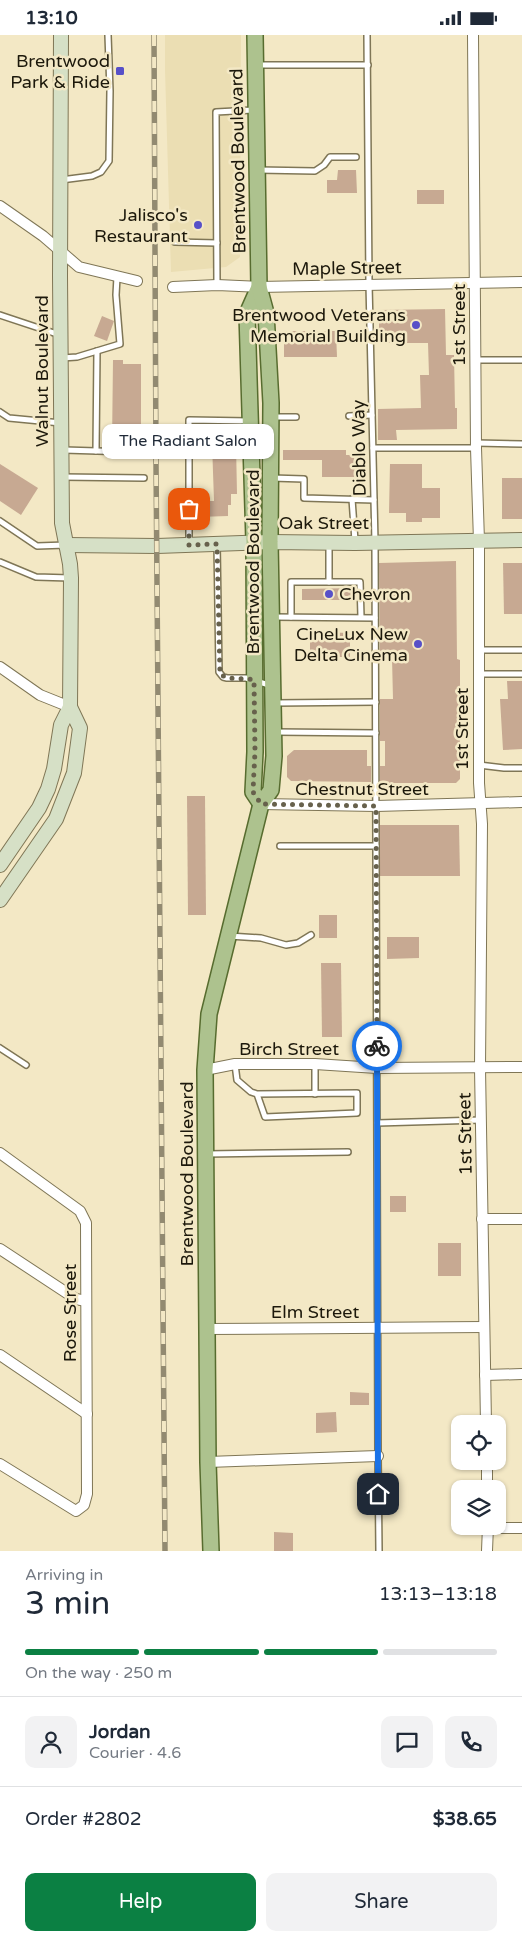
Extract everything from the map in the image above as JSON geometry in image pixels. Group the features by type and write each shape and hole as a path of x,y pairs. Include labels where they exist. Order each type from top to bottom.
{"main road":[{"name":"Brentwood Boulevard","path":"211,1551 208,1462 206,1154 206,1070 209,1014 261,804 271,790 273,732 270,542 272,417 266,313 259,287 255,35"},
{"name":"Brentwood Boulevard","path":"259,287 247,314 254,542 255,751 253,792 261,804"}],"street":[{"name":"Walnut Boulevard","path":"0,900 56,819 74,773 80,728 70,707 71,578 62,523 60,335 61,35"},
{"name":"1st Street","path":"473,35 476,445 479,541 478,765 482,824 480,1068 486,1415"},
{"path":"0,206 43,236 79,267 137,281"},
{"name":"Maple Street","path":"173,287 522,282"},
{"name":"Oak Street","path":"66,545 522,541"},
{"path":"0,667 40,695 70,707"},
{"name":"Walnut Boulevard","path":"0,865 39,808 48,789 54,769 61,725 70,707"},
{"name":"Chestnut Street","path":"261,804 376,806 522,802"},
{"name":"Birch Street","path":"206,1070 235,1064 315,1064 377,1068 522,1067"},
{"name":"Rose Street","path":"0,1153 80,1211 86,1223 88,1493 84,1505 76,1511 0,1464"},
{"path":"482,1219 522,1219"},
{"path":"0,1249 76,1299 86,1301"},
{"name":"Elm Street","path":"207,1329 484,1327"},
{"path":"0,1355 87,1414"},
{"path":"485,1375 522,1374"},
{"path":"208,1462 378,1456"},
{"path":"506,1528 522,1528"},
{"path":"487,1551 488,1535"}],"lane":[{"path":"61,180 92,176 101,172 109,161 110,91 108,35"},
{"name":"Diablo Way","path":"367,35 369,284 376,618 379,1551"},
{"path":"256,65 368,65"},
{"path":"217,285 216,112 256,110"},
{"path":"257,170 315,171 324,165 330,157 356,157"},
{"path":"174,243 217,243"},
{"path":"61,358 77,357 120,344 116,295 117,277"},
{"path":"0,315 60,335"},
{"path":"96,351 96,451"},
{"path":"476,360 522,359"},
{"path":"0,412 9,418 61,423"},
{"path":"349,416 372,415"},
{"path":"272,417 296,417"},
{"path":"189,545 189,420 251,421"},
{"path":"373,448 522,444"},
{"path":"61,450 130,452"},
{"path":"61,477 144,478"},
{"path":"272,478 304,479 304,498 374,500"},
{"path":"352,499 355,543"},
{"path":"0,521 37,546 66,545"},
{"path":"328,582 329,543"},
{"path":"217,544 219,672 222,677 246,678 272,685"},
{"path":"0,562 36,577 71,578"},
{"path":"291,617 291,582 360,582 361,617"},
{"path":"271,617 376,618"},
{"path":"478,650 522,650"},
{"path":"478,673 522,674"},
{"path":"272,703 376,701"},
{"path":"273,732 376,733"},
{"path":"478,765 522,768"},
{"path":"280,845 376,846"},
{"path":"229,936 261,938 286,945 298,943 311,935"},
{"path":"0,1047 26,1065"},
{"path":"235,1064 237,1080 251,1092 258,1094 357,1093 357,1113 265,1117 258,1094"},
{"path":"315,1064 315,1093"},
{"path":"378,1123 481,1121"},
{"path":"206,1154 348,1152"}],"shaded area":[{"path":"165,35 241,35 240,257 226,267 171,272"}],"building":[{"path":"338,170 356,170 357,193 327,193 327,180 337,180"},
{"path":"417,190 444,190 444,204 417,204"},
{"path":"445,309 446,355 454,355 457,429 396,430 397,440 378,440 378,409 421,408 420,375 429,375 428,343 379,343 379,310"},
{"path":"102,316 114,321 107,341 94,336"},
{"path":"284,331 336,331 337,357 284,357"},
{"path":"113,360 123,360 123,364 141,364 141,442 112,444"},
{"path":"232,426 233,444 236,444 237,494 231,494 228,516 198,517 198,501 214,501 212,443 198,443 198,427"},
{"path":"283,450 346,450 346,455 354,455 355,477 322,477 322,460 283,460"},
{"path":"0,464 38,488 21,515 0,501"},
{"path":"390,464 422,464 422,488 440,488 440,518 422,518 422,522 406,522 406,513 389,513"},
{"path":"502,478 522,478 522,519 502,519"},
{"path":"456,561 457,659 460,660 460,779 456,783 380,783 380,766 385,766 385,741 380,741 380,699 393,699 392,658 380,657 379,563"},
{"path":"503,563 522,563 522,614 504,614"},
{"path":"355,588 355,600 302,600 302,589"},
{"path":"310,633 350,633 350,657 310,657"},
{"path":"507,681 522,681 522,749 503,750 500,699 508,699"},
{"path":"294,750 367,750 367,766 371,766 371,782 291,781 287,777 287,756"},
{"path":"187,796 205,796 206,915 188,915"},
{"path":"380,825 459,825 460,876 380,876"},
{"path":"319,915 337,915 337,938 319,938"},
{"path":"387,937 419,937 419,958 387,959"},
{"path":"321,963 341,963 342,1037 322,1037"},
{"path":"390,1196 406,1196 406,1212 390,1212"},
{"path":"438,1243 461,1243 461,1276 438,1276"},
{"path":"350,1392 369,1393 369,1405 350,1405"},
{"path":"336,1412 337,1432 316,1433 316,1413"},
{"path":"274,1532 293,1533 293,1551 274,1551"}],"railway":[{"path":"154,35 165,1551"}],"way so far":[{"path":"189,509 189,545 217,544 220,674 222,677 227,678 254,680 255,751 253,792 261,804 376,806 377,1046"}],"place":[{"name":"Brentwood Park & Ride","path":"120,71"},
{"name":"Jalisco's Restaurant","path":"198,225"},
{"name":"Brentwood Veterans Memorial Building","path":"416,325"},
{"name":"The Radiant Salon","path":"189,509"},
{"name":"Chevron","path":"329,594"},
{"name":"CineLux New Delta Cinema","path":"418,644"}],"route":[{"path":"377,1046 378,1494"}]}
